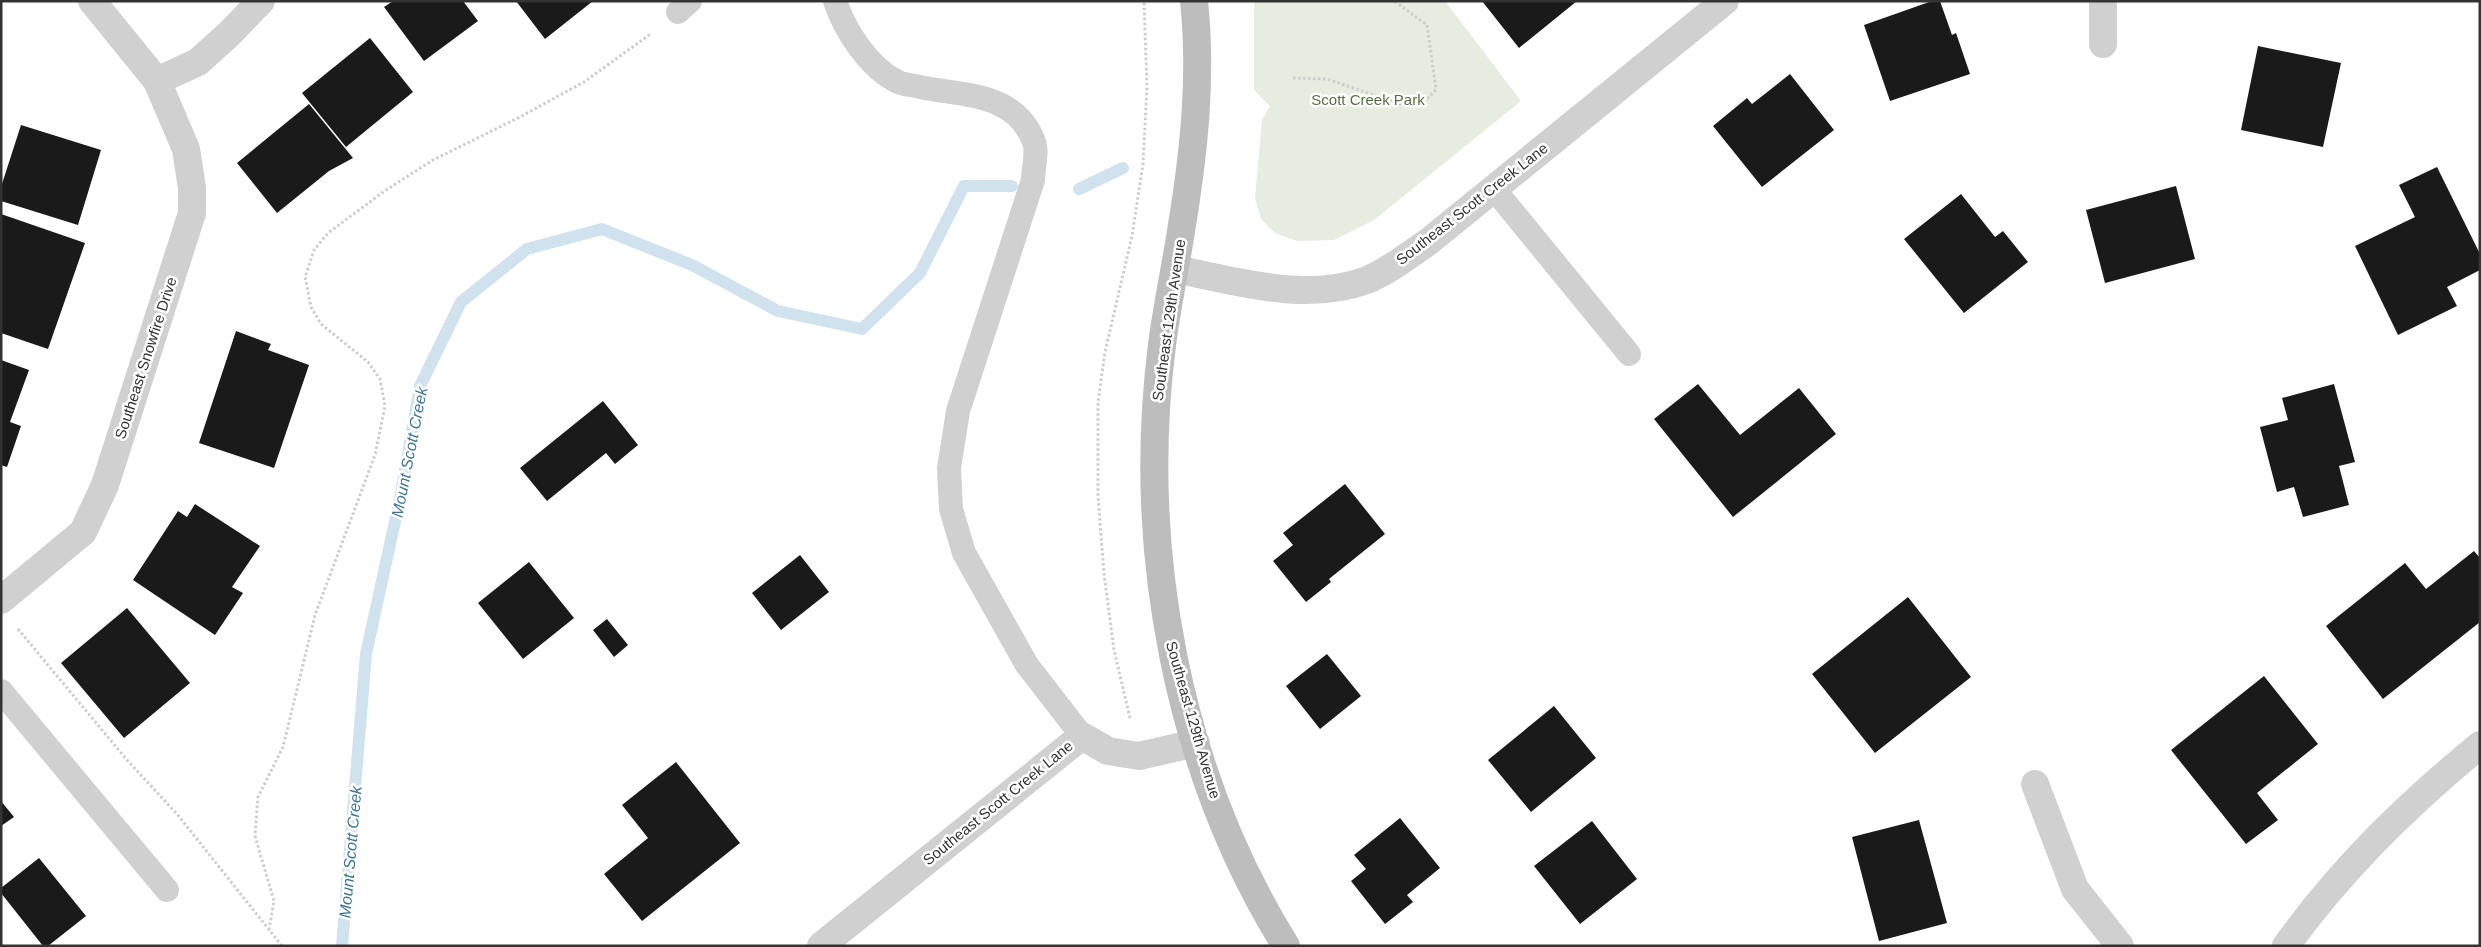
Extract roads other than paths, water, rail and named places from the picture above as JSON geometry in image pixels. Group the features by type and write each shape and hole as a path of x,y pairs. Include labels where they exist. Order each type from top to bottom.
{"main road":[{"name":"Southeast 129th Avenue","path":"1194,1 1198,36 1197,104 1189,179 1162,343 1154,442 1158,553 1169,636 1196,743 1228,836 1249,882 1286,946"}],"street":[{"name":"Southeast Snowfire Drive","path":"8,612 83,532 105,485 192,213 192,188 186,149 157,81 92,1"},
{"path":"157,81 198,62 261,1"},
{"name":"Southeast Scott Creek Lane","path":"1175,269 1282,288 1341,287 1367,280 1391,267 1428,242 1725,1"},
{"path":"2103,1 2103,44"},
{"name":"Southeast Scott Creek Lane","path":"821,946 1082,736 1108,751 1139,756 1196,743"},
{"path":"2286,946 2341,875 2382,831 2431,784 2480,745"},
{"path":"2035,784 2075,889 2120,946"}],"lane":[{"path":"835,1 856,41 876,66 898,82 986,98 1010,108 1022,121 1035,143 1032,180 958,411 949,468 951,509 964,553 1027,665 1082,736"},
{"path":"1494,190 1629,354"},
{"path":"1,691 167,890"}],"waterway":[{"name":"Mount Scott Creek","path":"1079,189 1123,168"},
{"name":"Mount Scott Creek","path":"342,946 366,654 401,494 420,386 461,302 527,249 602,229 692,265 778,311 862,329 920,273 964,186 1012,186"}],"park label":[{"name":"Scott Creek Park","path":"1368,100"}]}
